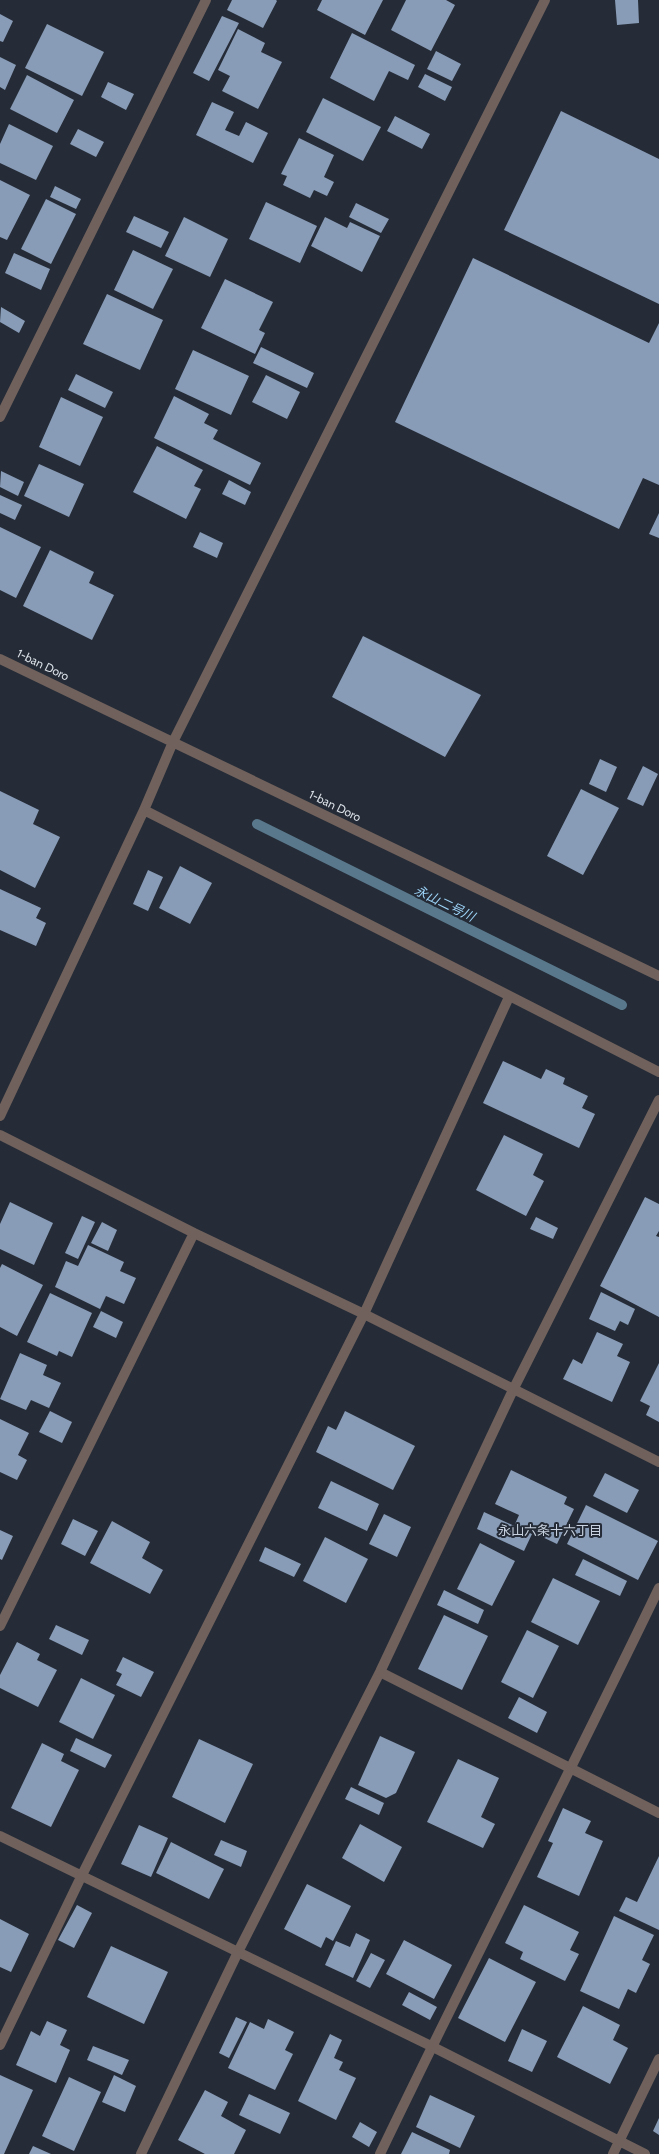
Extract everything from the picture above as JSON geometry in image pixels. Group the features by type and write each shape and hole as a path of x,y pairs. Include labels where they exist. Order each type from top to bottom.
{"street":[{"path":"0,417 206,0"},
{"path":"0,1116 144,810 173,742 545,0"},
{"name":"1-ban Doro","path":"0,659 659,976"},
{"path":"144,810 659,1072"},
{"path":"0,2045 81,1877 364,1314 510,997"},
{"path":"141,2154 238,1952 380,1672 514,1390 659,1100"},
{"path":"0,1135 194,1233 364,1314 659,1462"},
{"path":"0,1626 194,1233"},
{"path":"380,2154 431,2046 572,1769 659,1588"},
{"path":"380,1672 659,1813"},
{"path":"0,1836 81,1877 431,2046 645,2154"},
{"path":"613,2154 659,2059"}],"building":[{"path":"232,0 277,1 263,28 227,10"},
{"path":"322,0 383,0 365,35 317,10"},
{"path":"406,0 446,0 455,5 431,51 391,30"},
{"path":"615,0 638,0 639,23 617,25"},
{"path":"0,14 13,21 3,42 0,41"},
{"path":"222,16 239,23 209,81 193,73"},
{"path":"47,24 104,52 82,96 25,68"},
{"path":"238,29 265,43 261,52 282,62 258,109 222,91 230,76 218,70"},
{"path":"352,33 415,65 408,80 389,71 374,101 330,78"},
{"path":"436,51 461,64 452,81 427,69"},
{"path":"0,57 16,65 5,90 0,87"},
{"path":"425,74 452,87 445,101 418,87"},
{"path":"27,75 74,100 57,133 10,109"},
{"path":"108,82 134,94 126,110 101,97"},
{"path":"323,98 381,127 363,161 306,132"},
{"path":"212,102 234,112 225,130 239,136 246,122 268,133 253,163 196,135"},
{"path":"561,111 659,159 659,304 504,230"},
{"path":"395,116 430,134 422,149 387,131"},
{"path":"9,124 53,146 36,180 0,163 0,144"},
{"path":"78,129 104,142 96,157 70,144"},
{"path":"299,138 334,155 324,177 334,182 327,196 314,190 310,198 283,185 287,176 281,174"},
{"path":"0,180 30,195 7,240 0,237"},
{"path":"55,186 81,199 76,209 50,197"},
{"path":"46,199 76,214 51,264 21,249"},
{"path":"266,202 317,226 300,263 249,239"},
{"path":"356,203 389,219 381,233 349,217"},
{"path":"134,216 169,232 161,248 126,232"},
{"path":"184,217 228,239 210,277 165,256"},
{"path":"325,217 347,228 350,222 380,236 362,272 311,246"},
{"path":"133,250 173,269 153,309 114,290"},
{"path":"14,253 50,269 41,290 5,273"},
{"path":"473,258 649,343 659,323 659,485 643,478 619,529 395,422"},
{"path":"225,279 273,302 259,330 265,333 255,354 201,328"},
{"path":"107,294 163,320 140,370 83,344"},
{"path":"1,307 25,321 19,333 0,322"},
{"path":"261,347 314,373 307,388 253,363"},
{"path":"193,350 249,376 231,415 175,389"},
{"path":"76,374 113,392 105,408 68,390"},
{"path":"266,375 300,392 287,419 252,402"},
{"path":"174,396 209,414 204,423 218,430 213,439 261,463 250,485 154,438"},
{"path":"61,397 103,417 80,466 39,447"},
{"path":"157,446 203,470 194,486 201,489 186,519 133,492"},
{"path":"39,464 84,484 69,517 24,496"},
{"path":"1,471 24,482 18,496 0,487"},
{"path":"229,480 251,492 245,505 222,494"},
{"path":"0,495 22,505 15,520 0,513"},
{"path":"659,513 659,538 649,534"},
{"path":"0,527 41,547 16,598 0,590"},
{"path":"200,532 223,543 217,558 193,547"},
{"path":"50,550 94,572 89,583 114,595 92,640 23,606"},
{"path":"363,636 481,695 445,757 332,697"},
{"path":"600,759 617,767 606,792 589,784"},
{"path":"643,766 658,774 643,806 627,799"},
{"path":"581,789 619,808 583,875 547,856"},
{"path":"0,791 39,810 33,824 60,837 35,888 0,870"},
{"path":"180,866 212,883 190,924 159,908"},
{"path":"148,870 163,877 148,911 133,904"},
{"path":"0,889 41,908 36,918 46,923 36,946 0,930"},
{"path":"503,1061 541,1079 546,1069 565,1078 563,1084 588,1096 582,1108 595,1114 579,1148 483,1103"},
{"path":"504,1135 543,1154 533,1175 544,1181 526,1216 476,1190"},
{"path":"645,1197 659,1204 659,1231 656,1236 659,1237 659,1317 600,1286"},
{"path":"10,1202 53,1223 34,1265 0,1249 0,1224"},
{"path":"82,1216 95,1222 78,1259 65,1253"},
{"path":"536,1217 558,1228 553,1239 530,1229"},
{"path":"102,1222 117,1230 108,1251 91,1243"},
{"path":"88,1245 124,1262 120,1271 136,1278 124,1304 106,1296 100,1309 55,1287 66,1261 78,1266"},
{"path":"2,1264 43,1285 17,1336 0,1327 0,1268"},
{"path":"601,1292 635,1309 628,1325 620,1321 615,1331 589,1319"},
{"path":"50,1293 92,1313 72,1357 59,1351 57,1356 27,1342"},
{"path":"101,1311 123,1322 116,1338 93,1327"},
{"path":"597,1332 623,1344 617,1356 630,1362 612,1402 563,1379 573,1359 582,1364"},
{"path":"20,1353 47,1365 43,1375 61,1383 49,1408 31,1400 26,1410 0,1399"},
{"path":"659,1363 659,1422 646,1415 650,1406 640,1401"},
{"path":"50,1411 72,1422 62,1443 39,1432"},
{"path":"345,1411 415,1446 393,1490 316,1452 328,1426 336,1430"},
{"path":"0,1419 29,1433 18,1455 27,1460 17,1480 0,1472"},
{"path":"511,1470 567,1497 564,1504 574,1509 557,1544 515,1524 519,1515 495,1504"},
{"path":"605,1473 639,1490 627,1513 593,1496"},
{"path":"331,1481 379,1504 367,1531 318,1508"},
{"path":"586,1505 658,1541 638,1580 567,1544"},
{"path":"484,1512 532,1534 524,1551 477,1529"},
{"path":"384,1514 411,1527 397,1557 369,1544"},
{"path":"73,1519 98,1531 85,1556 61,1544"},
{"path":"112,1521 150,1542 142,1558 163,1570 150,1594 90,1563"},
{"path":"0,1530 13,1536 2,1560 0,1559"},
{"path":"325,1537 368,1559 346,1603 303,1581"},
{"path":"480,1543 515,1561 492,1606 457,1589"},
{"path":"265,1547 301,1564 294,1577 259,1561"},
{"path":"583,1559 627,1581 620,1596 575,1575"},
{"path":"553,1578 600,1601 578,1645 531,1622"},
{"path":"444,1590 484,1610 478,1624 437,1605"},
{"path":"444,1615 488,1636 462,1690 418,1669"},
{"path":"56,1625 89,1640 82,1655 49,1639"},
{"path":"527,1630 559,1646 533,1698 501,1682"},
{"path":"17,1642 40,1654 37,1660 57,1670 38,1707 0,1688 0,1675"},
{"path":"123,1657 154,1672 141,1697 116,1685 122,1674 116,1671"},
{"path":"81,1678 115,1695 93,1739 59,1722"},
{"path":"519,1697 547,1712 537,1733 508,1718"},
{"path":"380,1736 415,1752 396,1793 386,1798 358,1785"},
{"path":"76,1738 112,1755 105,1768 70,1751"},
{"path":"199,1739 253,1764 225,1823 172,1797"},
{"path":"42,1743 64,1754 61,1761 79,1770 51,1827 11,1808"},
{"path":"458,1759 499,1778 481,1817 495,1824 483,1848 427,1822"},
{"path":"351,1787 384,1803 379,1815 345,1799"},
{"path":"563,1808 591,1821 585,1833 603,1841 579,1896 537,1877 553,1843 548,1841"},
{"path":"360,1824 402,1847 384,1882 342,1858"},
{"path":"139,1825 168,1838 151,1877 121,1864"},
{"path":"221,1840 247,1851 241,1867 214,1855"},
{"path":"171,1842 224,1869 209,1899 156,1873"},
{"path":"659,1856 659,1930 619,1911 626,1897 637,1902"},
{"path":"307,1884 351,1906 333,1941 326,1937 321,1948 284,1929"},
{"path":"77,1905 92,1913 74,1948 58,1940"},
{"path":"524,1905 579,1932 570,1950 579,1954 565,1981 520,1959 523,1952 505,1943"},
{"path":"614,1916 654,1935 642,1960 650,1964 636,1993 628,1989 619,2009 580,1991"},
{"path":"0,1919 29,1934 11,1972 0,1967"},
{"path":"356,1933 370,1940 353,1978 325,1965 336,1941 350,1947"},
{"path":"404,1940 452,1965 434,1999 386,1974"},
{"path":"111,1946 168,1972 144,2024 87,1997"},
{"path":"371,1953 385,1960 370,1988 356,1981"},
{"path":"489,1958 536,1982 505,2042 458,2018"},
{"path":"409,1992 437,2007 430,2020 402,2005"},
{"path":"583,2006 620,2025 613,2040 628,2048 610,2084 557,2057"},
{"path":"236,2017 247,2022 229,2058 219,2053"},
{"path":"268,2019 294,2032 285,2050 293,2054 275,2090 228,2068 250,2022 264,2029"},
{"path":"47,2021 67,2030 60,2045 70,2050 56,2083 16,2065 31,2031 40,2036"},
{"path":"522,2029 547,2041 532,2072 508,2061"},
{"path":"330,2034 342,2040 334,2058 343,2062 339,2070 356,2078 336,2120 298,2101"},
{"path":"93,2046 129,2060 122,2075 87,2060"},
{"path":"0,2075 33,2090 4,2154 0,2154"},
{"path":"114,2075 136,2086 125,2112 102,2102"},
{"path":"69,2077 101,2092 74,2151 42,2136"},
{"path":"205,2090 228,2102 221,2116 246,2130 234,2154 205,2154 178,2140"},
{"path":"249,2094 290,2113 280,2134 239,2115"},
{"path":"430,2095 475,2116 460,2148 416,2127"},
{"path":"659,2118 659,2135 653,2131"},
{"path":"360,2122 377,2132 369,2147 352,2137"},
{"path":"412,2132 450,2150 449,2154 401,2154"},
{"path":"33,2146 51,2154 29,2154"}],"waterway":[{"name":"永山二号川","path":"257,824 622,1005"}],"district":[{"name":"永山六条十六丁目","path":"550,1530"}]}
